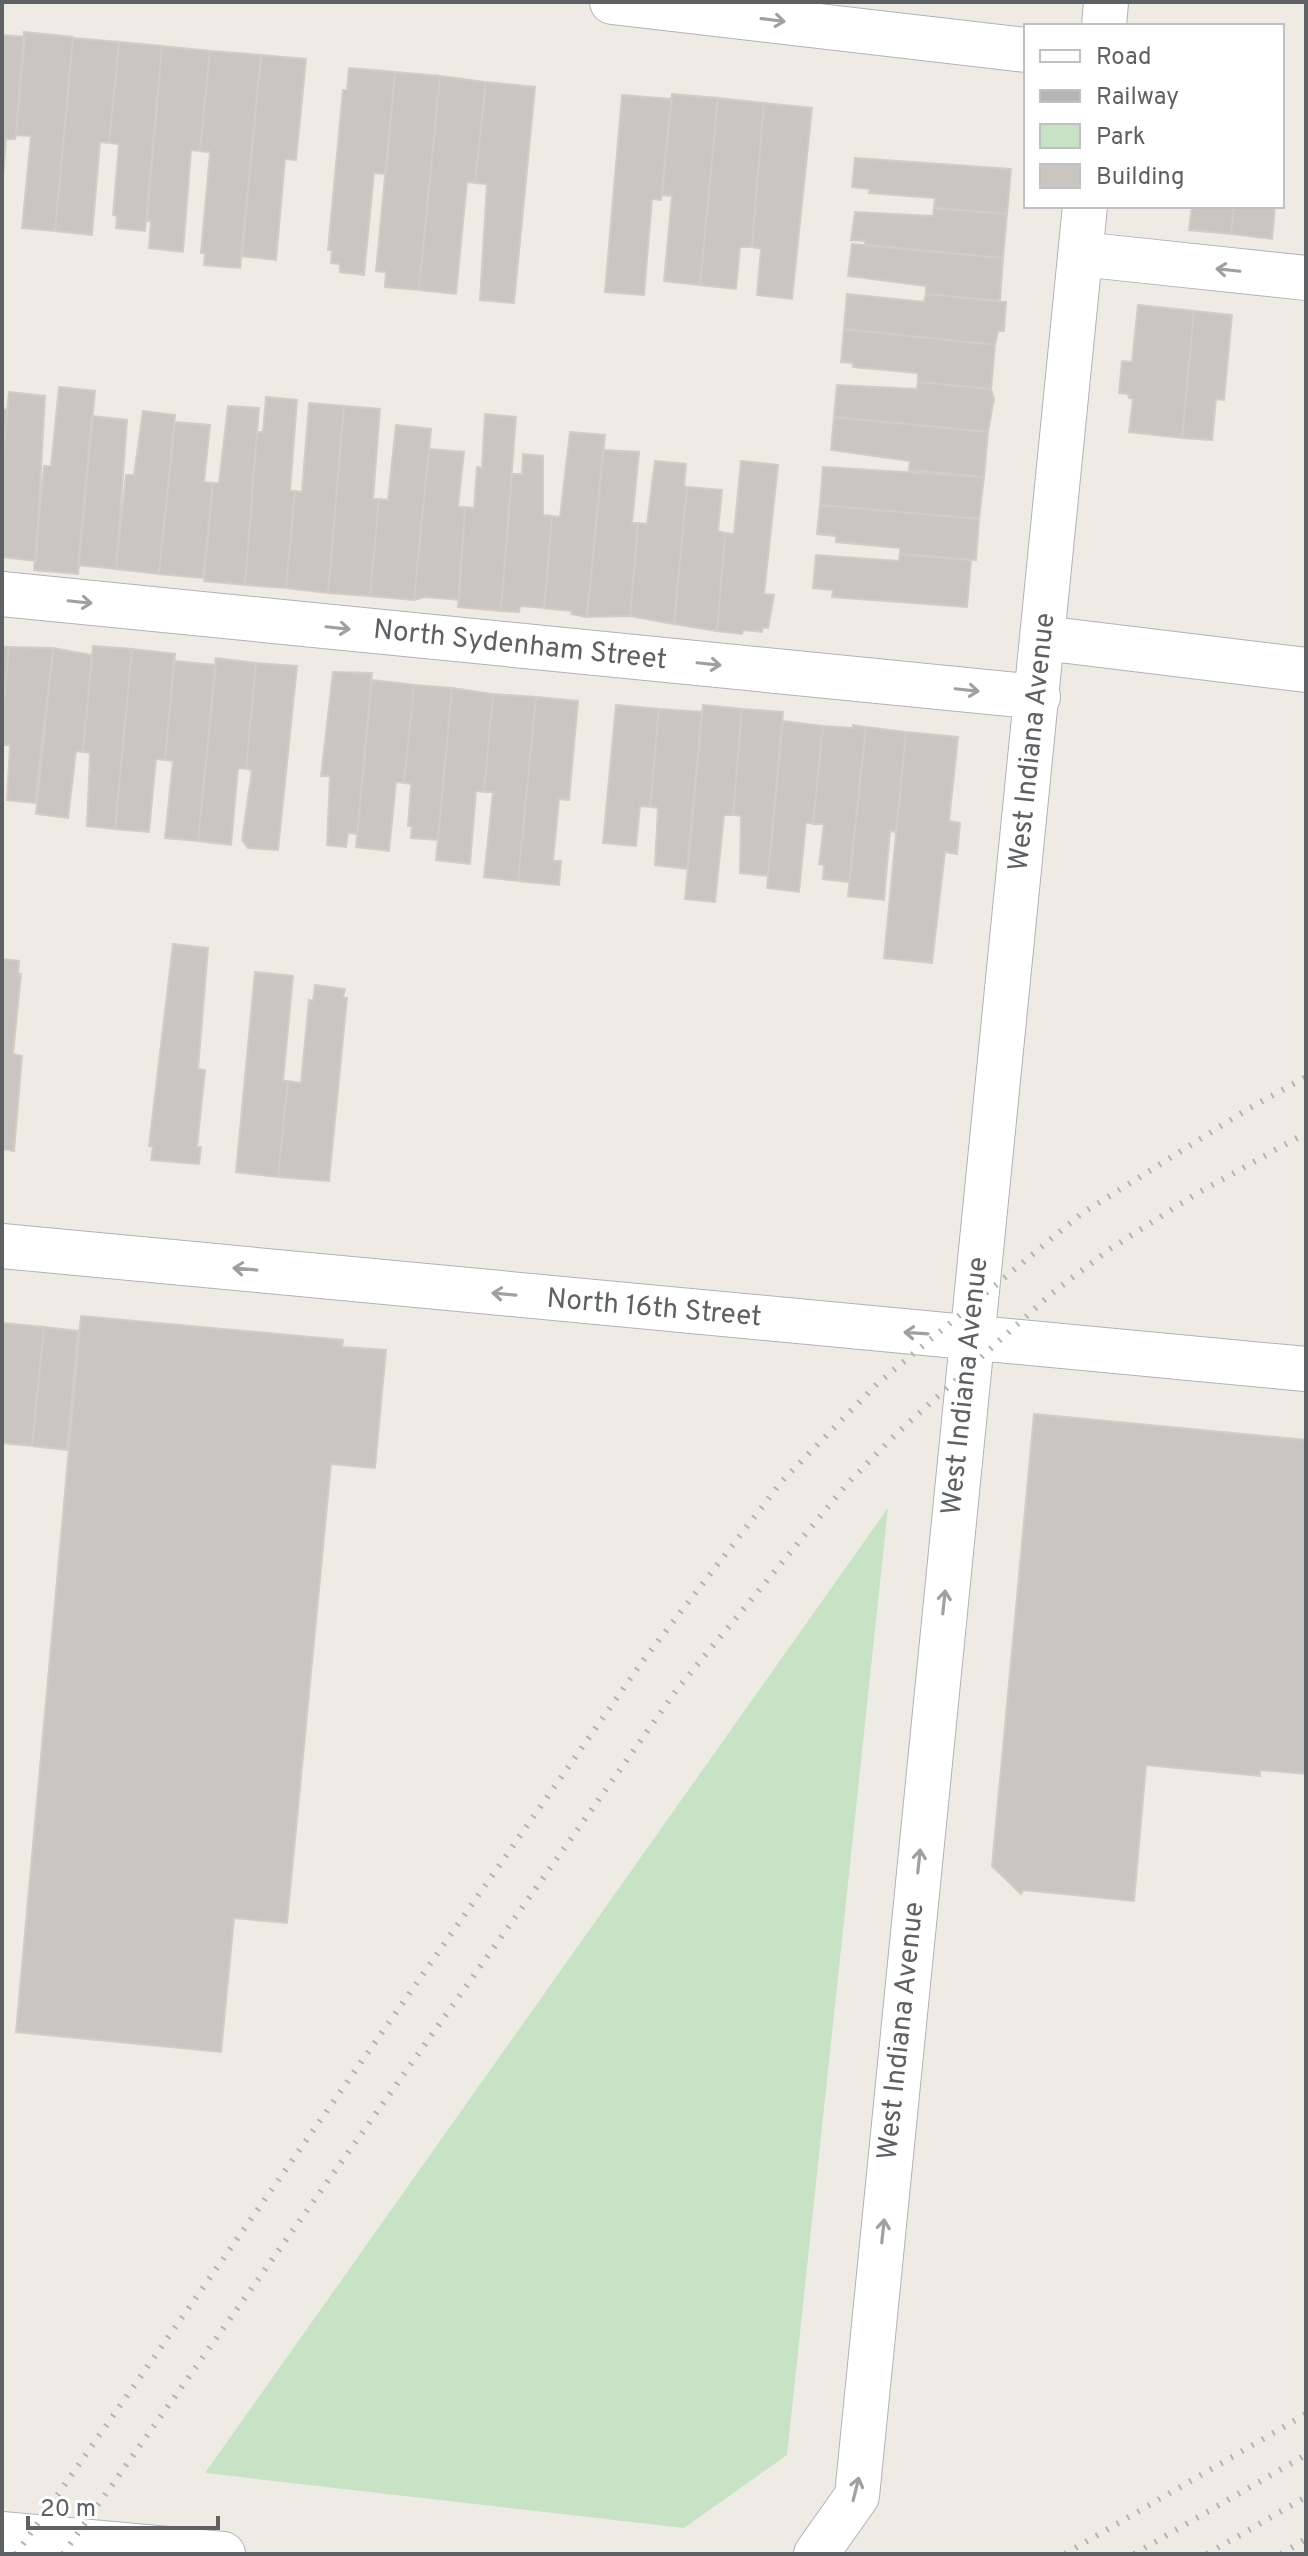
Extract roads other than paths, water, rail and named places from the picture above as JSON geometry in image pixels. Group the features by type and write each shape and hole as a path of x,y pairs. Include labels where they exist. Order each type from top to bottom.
{"street":[{"path":"1104,24 1106,2"},
{"path":"640,3 1024,50"},
{"name":"West Indiana Avenue","path":"816,2554 857,2496 1085,208"},
{"path":"1080,254 1306,278"},
{"name":"North Sydenham Street","path":"2,594 1038,697"},
{"path":"1043,638 1306,670"},
{"name":"North 16th Street","path":"2,1246 1306,1369"},
{"path":"2,2534 223,2554"}],"railway":[{"path":"16,2554 642,1662 783,1480 877,1384 1081,1214 1248,1109 1306,1077"},
{"path":"63,2554 678,1688 847,1484 895,1435 1051,1294 1110,1249 1196,1194 1306,1133"},
{"path":"1065,2554 1306,2414"},
{"path":"1134,2554 1306,2455"},
{"path":"1207,2554 1306,2497"},
{"path":"1281,2554 1306,2539"}]}
